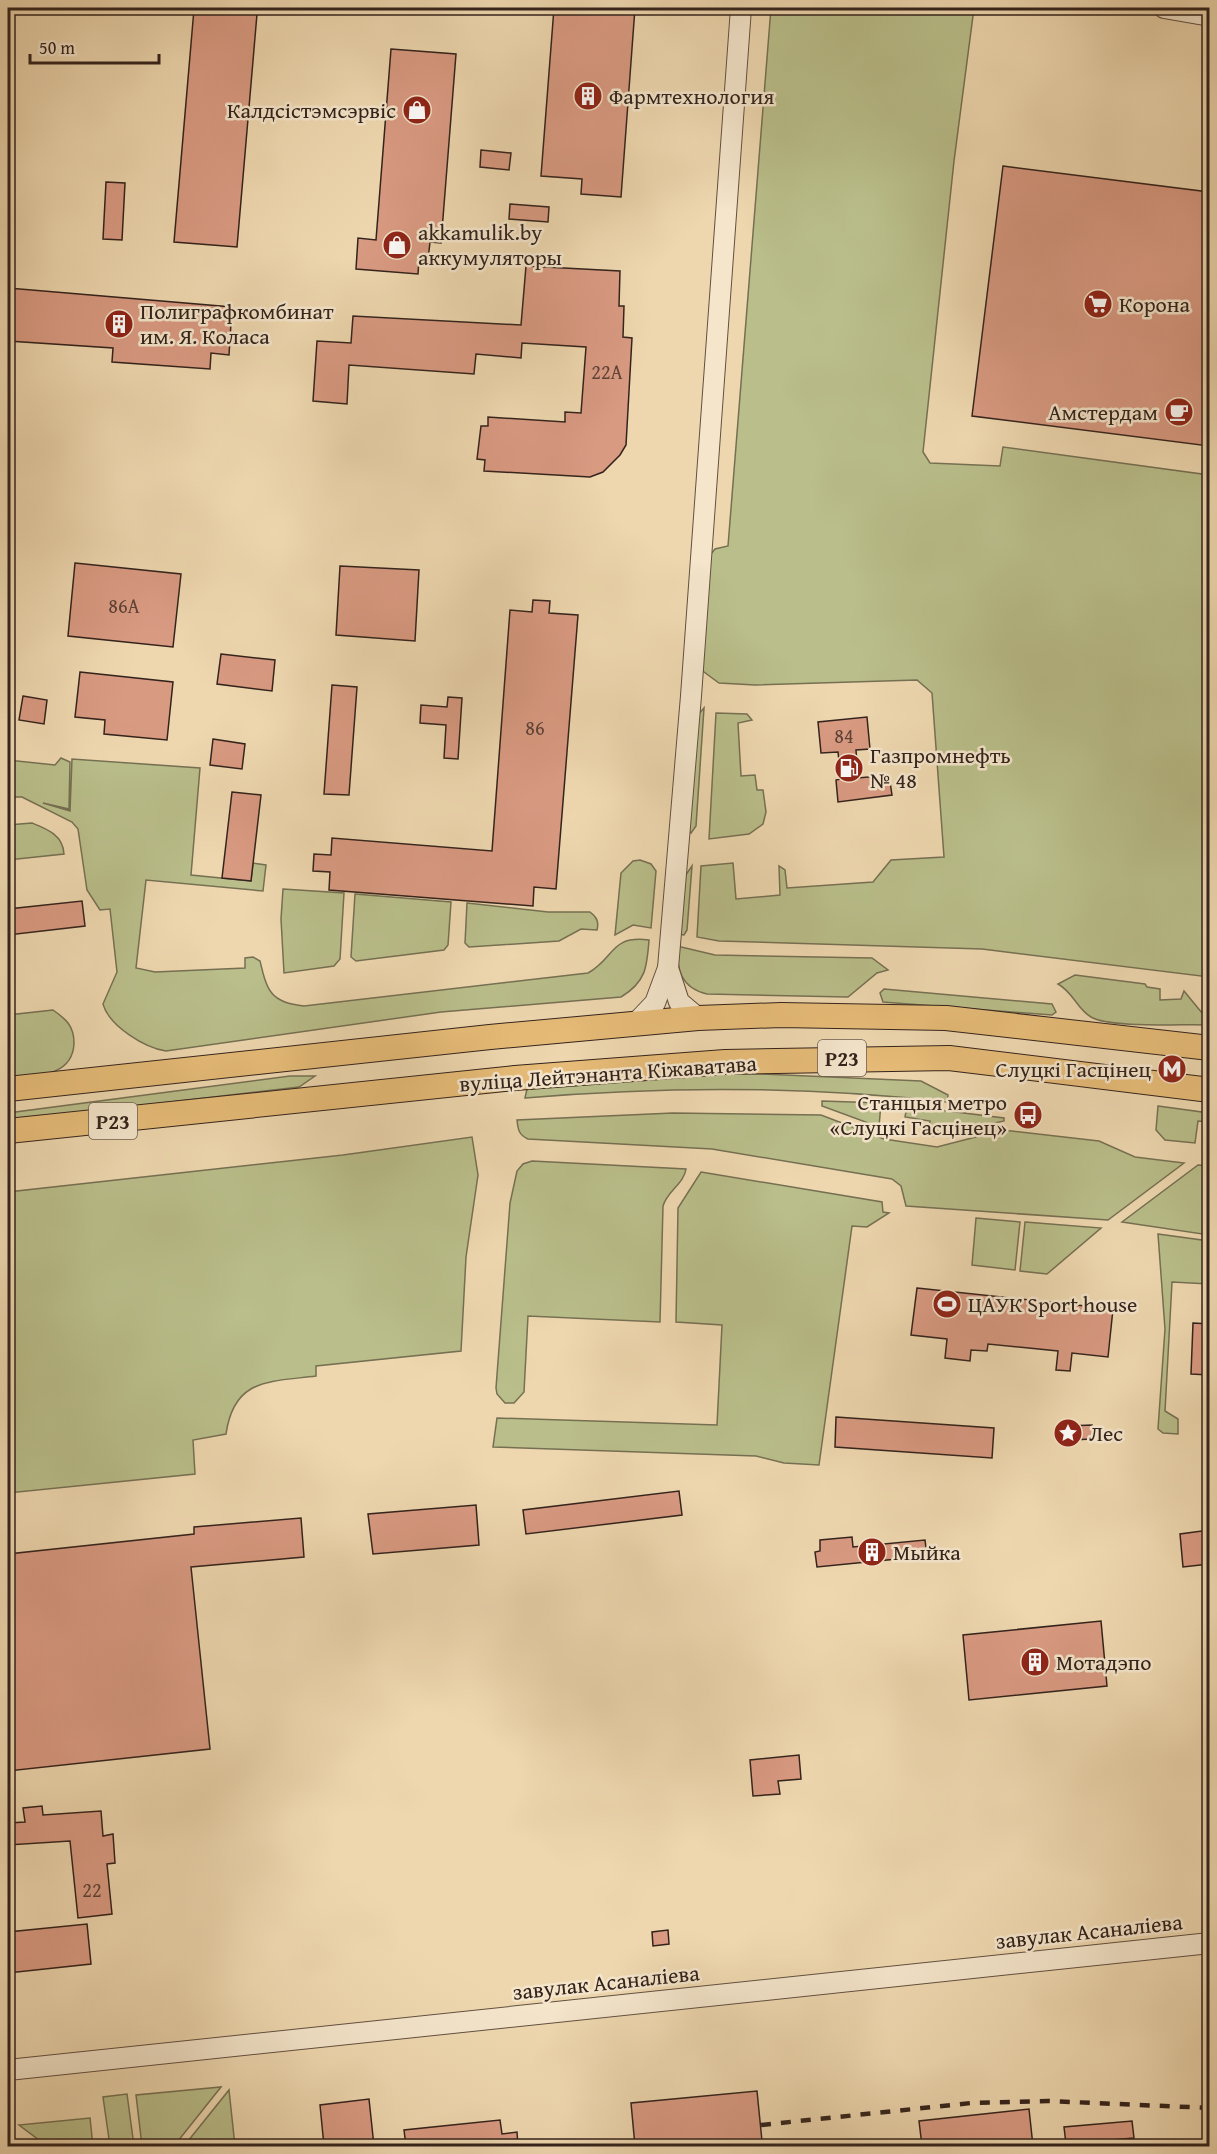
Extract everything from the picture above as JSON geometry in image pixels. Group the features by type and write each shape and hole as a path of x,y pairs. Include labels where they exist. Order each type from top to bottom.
{"main road":[{"name":"вуліца Лейтэнанта Кіжаватава","path":"8,1089 341,1051 698,1018 781,1015 946,1018 1209,1048"},
{"name":"вуліца Лейтэнанта Кіжаватава","path":"8,1131 515,1078 725,1062 949,1058 1209,1090"}],"street":[{"path":"635,1024 655,1003 668,968 691,696 741,8"},
{"path":"1164,8 1209,16"},
{"path":"668,968 679,1002 698,1018"},
{"name":"завулак Асаналіева","path":"8,2070 1209,1943"}],"green space":[{"path":"771,8 974,8 954,161 923,452 930,463 1000,466 1003,447 1209,475 1209,977 982,949 719,941 697,937 701,866 733,863 736,899 780,895 779,866 785,870 787,888 873,882 891,860 944,857 932,693 917,680 755,685 719,683 700,669 706,560 715,549 728,546"},
{"path":"704,708 696,826 691,833 687,829 696,717"},
{"path":"716,713 747,714 752,720 738,723 741,776 755,775 757,790 763,790 766,812 763,824 749,834 709,839"},
{"path":"61,758 70,762 69,809 43,803 70,811 72,759 200,768 191,875 251,881 253,863 266,865 263,891 146,880 136,968 155,972 245,968 245,958 253,957 260,961 268,987 277,998 284,1002 304,1006 588,973 620,944 636,939 649,940 644,973 636,986 621,997 441,1012 166,1051 158,1049 138,1041 120,1028 112,1020 103,1004 117,972 110,909 100,910 87,890 78,829 72,822 22,797 8,797 8,760 55,765"},
{"path":"32,823 57,837 64,854 8,860 8,825"},
{"path":"640,860 651,864 656,871 651,928 633,925 615,935 621,873 633,861"},
{"path":"692,866 687,930 684,935 677,934 685,876"},
{"path":"283,889 344,893 340,959 334,966 284,973 281,919"},
{"path":"355,894 451,902 448,945 444,950 356,961 351,957"},
{"path":"467,903 548,912 590,912 598,925 597,930 581,929 559,941 469,947 465,943"},
{"path":"677,946 715,955 872,958 888,970 877,973 848,997 707,994 691,987 682,977"},
{"path":"1075,975 1145,984 1147,987 1160,989 1160,1000 1181,999 1184,991 1207,1019 1207,1025 1113,1023 1091,1017 1082,1010 1068,991 1058,984"},
{"path":"884,989 1052,1004 1056,1012 1052,1015 883,1002 880,993"},
{"path":"53,1010 65,1020 73,1032 72,1054 67,1063 59,1069 40,1076 8,1079 8,1015"},
{"path":"719,1072 921,1081 948,1095 947,1102 842,1093 737,1090 631,1091 525,1098 527,1089"},
{"path":"290,1076 315,1076 299,1087 8,1121 8,1113"},
{"path":"822,1101 881,1103 879,1127 822,1106"},
{"path":"907,1106 1004,1118 1004,1121 937,1136 928,1135 930,1121 905,1117"},
{"path":"1158,1106 1209,1113 1209,1122 1198,1121 1195,1143 1165,1140 1156,1130"},
{"path":"673,1113 821,1115 884,1139 937,1147 1003,1130 1099,1141 1135,1157 1184,1163 1108,1220 906,1206 901,1186 892,1179 712,1149 528,1139 520,1132 517,1120"},
{"path":"472,1137 478,1175 466,1257 461,1351 316,1366 316,1376 269,1382 256,1386 237,1402 230,1416 226,1434 193,1440 195,1474 8,1493 8,1192 343,1155"},
{"path":"532,1161 686,1169 682,1179 663,1206 660,1322 528,1316 524,1392 514,1403 505,1403 497,1394 496,1388 510,1203 517,1171 523,1164"},
{"path":"1198,1165 1209,1166 1209,1235 1122,1222"},
{"path":"701,1172 882,1202 883,1212 889,1213 867,1227 852,1226 819,1465 784,1463 756,1456 493,1447 497,1418 717,1425 722,1325 676,1322 678,1208"},
{"path":"976,1218 1020,1222 1015,1270 972,1265"},
{"path":"1025,1222 1101,1228 1047,1274 1020,1271"},
{"path":"1158,1234 1209,1241 1209,1284 1172,1282 1165,1411 1178,1419 1178,1434 1163,1433 1158,1429 1165,1329"},
{"path":"221,2087 174,2146 142,2146 136,2095"},
{"path":"229,2090 235,2146 184,2146"},
{"path":"127,2094 134,2146 110,2146 103,2097"},
{"path":"90,2118 93,2146 47,2146 19,2125"}],"building":[{"name":"Фармтехнология","path":"554,8 635,8 621,197 581,194 582,179 541,176"},
{"path":"194,9 257,14 237,247 174,242"},
{"path":"391,49 456,54 441,243 430,242 428,260 419,260 418,274 356,269 358,238 376,240"},
{"path":"481,150 511,153 509,170 480,167"},
{"name":"Корона","path":"1003,166 1209,192 1209,446 972,416"},
{"path":"106,182 125,183 122,240 103,239"},
{"path":"510,204 549,207 548,222 509,219"},
{"path":"526,266 620,271 619,306 624,306 623,337 632,338 626,445 620,455 603,472 590,477 484,471 485,460 477,459 481,426 488,426 488,417 565,422 565,412 581,413 586,347 522,343 521,358 476,354 474,374 349,365 347,404 313,401 317,341 351,343 353,316 521,325"},
{"name":"Полиграфкомбинат им. Я. Коласа","path":"8,288 232,307 229,355 211,353 210,369 112,362 113,348 8,341"},
{"path":"75,563 181,574 173,647 68,636"},
{"path":"340,566 419,570 415,641 336,635"},
{"path":"533,600 550,601 549,613 578,615 556,889 534,887 533,906 329,890 330,872 313,871 314,854 331,855 332,838 492,851 510,610 532,612"},
{"path":"221,654 275,660 272,691 217,684"},
{"path":"80,672 173,682 167,740 104,734 105,720 75,717"},
{"path":"332,685 357,687 349,795 324,794"},
{"path":"23,696 47,700 44,724 19,720"},
{"path":"448,697 462,698 458,759 444,758 446,725 420,723 421,705 447,707"},
{"path":"867,717 870,749 856,750 858,778 889,775 892,795 838,802 836,780 841,779 838,752 821,753 818,722"},
{"path":"213,739 245,744 242,769 210,765"},
{"path":"232,792 261,795 251,881 222,878"},
{"path":"82,901 85,926 8,935 8,909"},
{"path":"917,1288 1113,1309 1108,1357 1072,1353 1070,1371 1056,1370 1058,1351 988,1344 987,1351 971,1350 970,1361 945,1358 947,1339 911,1335"},
{"path":"1193,1323 1209,1324 1209,1375 1191,1374"},
{"path":"836,1417 994,1428 992,1458 835,1447"},
{"path":"1092,1425 1093,1439 1068,1440 1067,1426"},
{"path":"679,1491 682,1515 526,1534 523,1510"},
{"path":"476,1505 479,1545 373,1554 368,1514"},
{"path":"301,1518 304,1557 191,1567 210,1749 8,1771 8,1554 194,1534 194,1527"},
{"path":"1209,1530 1209,1564 1183,1567 1180,1534"},
{"name":"Мыйка","path":"852,1537 853,1547 925,1540 927,1556 817,1567 815,1552 820,1551 820,1540"},
{"name":"Мотадэпо","path":"1101,1621 1107,1686 969,1700 963,1635"},
{"path":"799,1755 801,1779 778,1781 780,1794 753,1796 750,1760"},
{"path":"42,1806 43,1815 101,1811 103,1836 113,1834 115,1863 107,1864 112,1914 78,1918 70,1841 8,1845 8,1823 25,1822 23,1808"},
{"path":"87,1924 91,1964 8,1973 8,1932"},
{"path":"668,1930 669,1944 653,1946 652,1932"},
{"path":"757,2091 762,2141 709,2146 635,2146 631,2103"},
{"path":"369,2099 374,2146 324,2146 320,2105"},
{"path":"1029,2109 1033,2146 922,2146 919,2121"},
{"path":"500,2120 502,2134 517,2132 518,2146 406,2146 404,2130"},
{"path":"1132,2121 1134,2138 1066,2144 1064,2127"}],"railway":[{"path":"761,2125 971,2103 1048,2101 1210,2108"}],"place":[{"name":"Фармтехнология","path":"588,96"},
{"name":"Калдсістэмсэрвіс","path":"417,110"},
{"name":"akkamulik.by аккумуляторы","path":"397,245"},
{"name":"Корона","path":"1098,304"},
{"name":"Полиграфкомбинат им. Я. Коласа","path":"119,324"},
{"name":"Амстердам","path":"1179,412"},
{"name":"Газпромнефть № 48","path":"849,768"},
{"name":"Слуцкі Гасцінец","path":"1172,1069"},
{"name":"Станцыя метро «Слуцкі Гасцінец»","path":"1028,1115"},
{"name":"ЦАУК Sport house","path":"947,1304"},
{"name":"Лес","path":"1068,1433"},
{"name":"Мыйка","path":"872,1552"},
{"name":"Мотадэпо","path":"1035,1662"}]}
